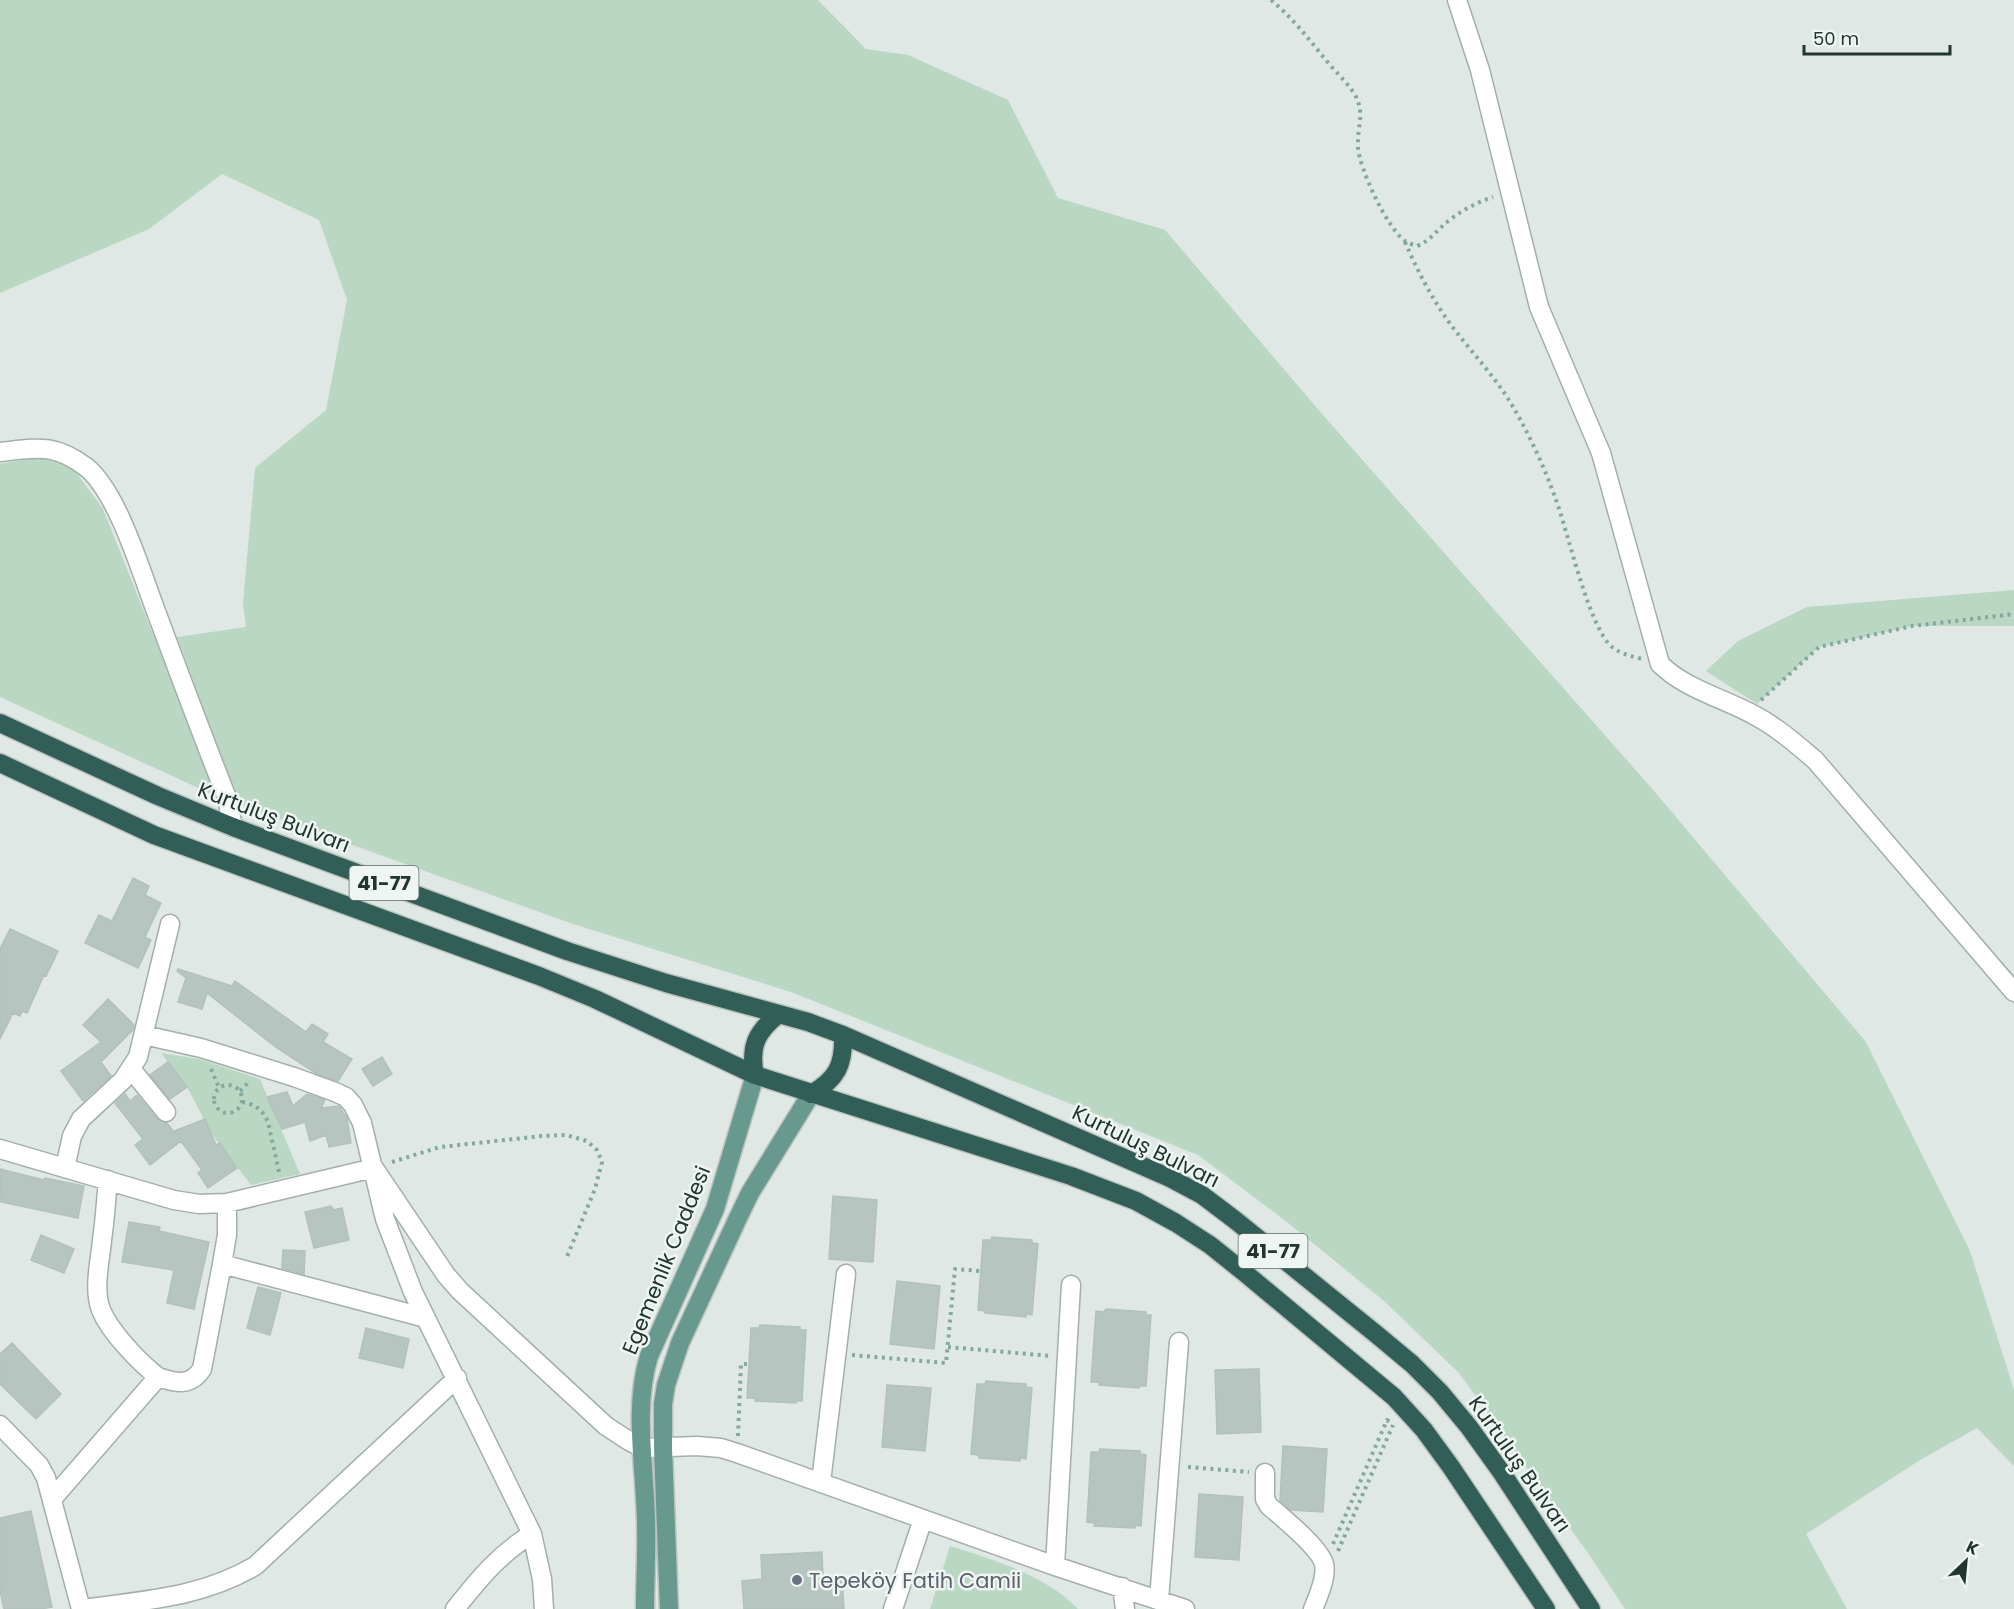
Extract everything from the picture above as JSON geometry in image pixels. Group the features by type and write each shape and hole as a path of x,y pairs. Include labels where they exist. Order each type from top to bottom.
{"highway":[{"name":"Kurtuluş Bulvarı","path":"0,723 158,796 233,827 567,951 779,1014"},
{"name":"41-77","path":"0,763 154,835 539,976 595,999 755,1074"},
{"path":"779,1014 843,1035 842,1062 825,1086 811,1094 755,1074 752,1060 757,1036 765,1025 779,1014"},
{"name":"Kurtuluş Bulvarı","path":"843,1035 1170,1178 1202,1195 1235,1220 1376,1334 1440,1392 1502,1473 1591,1609"},
{"name":"41-77","path":"811,1094 1071,1176 1136,1202 1176,1223 1210,1245 1394,1397 1424,1430 1451,1467 1546,1609"}],"main road":[{"name":"Egemenlik Caddesi","path":"645,1609 646,1522 642,1396 645,1370 649,1356 715,1209 755,1074"},
{"path":"669,1609 663,1448 663,1404 666,1385 680,1343 750,1193 811,1094"}],"street":[{"path":"1457,0 1480,70 1539,306 1601,453 1660,664 1669,673 1746,711 1780,732 1815,760 2014,992"},
{"path":"0,452 34,447 49,448 69,456 99,478 128,540 227,798 233,827"},
{"path":"65,1168 72,1136 81,1119 111,1092 138,1057 170,924"},
{"path":"144,1035 210,1051 294,1077 346,1097 359,1113 374,1168 377,1193 413,1292 532,1534 542,1579 544,1609"},
{"path":"131,1069 166,1112"},
{"path":"0,1149 174,1200 199,1204 227,1203 374,1168"},
{"path":"374,1168 460,1292 606,1426 628,1441 643,1448 697,1446 721,1448 1055,1566 1185,1609"},
{"path":"108,1180 98,1277 99,1302 102,1311 142,1364 158,1377 182,1383 197,1377 202,1370 227,1235 227,1203"},
{"path":"222,1264 426,1318"},
{"path":"821,1482 846,1274"},
{"path":"1055,1566 1071,1285"},
{"path":"1159,1600 1179,1342"},
{"path":"53,1498 158,1377"},
{"path":"0,1425 39,1466 46,1478 82,1609 193,1593 229,1580 255,1566 457,1378"},
{"path":"1265,1473 1265,1499 1269,1506 1329,1562 1313,1609"},
{"path":"893,1609 923,1519"},
{"path":"455,1609 479,1578 497,1560 513,1545 532,1534"},
{"path":"1122,1587 1125,1609"}],"path":[{"path":"1271,0 1295,22 1353,93 1362,112 1358,129 1358,149 1362,166 1380,207 1405,242 1429,289 1453,327 1479,357 1508,399 1556,498 1591,611 1602,635 1612,647 1625,655 1660,664"},
{"path":"1405,242 1417,246 1428,242 1449,220 1471,206 1511,192"},
{"path":"1746,711 1819,647 1912,626 2014,614"},
{"path":"224,1085 233,1086 240,1091 242,1102 236,1112 227,1114 215,1105 214,1096 224,1085"},
{"path":"242,1102 261,1109 268,1122 283,1190"},
{"path":"374,1168 440,1147 566,1135 587,1141 597,1150 602,1162 595,1189 566,1259"},
{"path":"836,1354 946,1363 955,1269 980,1271"},
{"path":"948,1347 1067,1357"},
{"path":"737,1453 741,1364 749,1364"},
{"path":"1329,1562 1387,1420"},
{"path":"1329,1562 1393,1425"},
{"path":"1169,1466 1265,1473"}],"green space":[{"path":"0,0 818,0 866,49 908,55 1008,100 1058,198 1165,230 1329,422 1654,791 1866,1042 1970,1251 2014,1390 2014,1466 1977,1428 1920,1460 1806,1534 1847,1609 1625,1609 1588,1553 1459,1373 1384,1301 1287,1222 1198,1155 791,992 573,924 238,804 177,637 246,627 243,603 255,468 326,410 347,300 319,220 222,174 149,229 0,293"},
{"path":"43,456 73,468 103,509 218,797 0,697 0,464"},
{"path":"2014,590 2014,626 1912,626 1819,647 1757,704 1706,671 1738,641 1807,607"},
{"path":"161,1053 199,1059 260,1079 300,1174 251,1185 211,1133 187,1087"},
{"path":"950,1546 1019,1570 1051,1587 1078,1609 930,1609"}],"building":[{"path":"133,878 149,886 145,895 161,903 145,937 151,940 138,968 85,943 99,915 112,921"},
{"path":"10,929 58,951 27,1013 22,1011 20,1016 13,1013 0,1039 0,949"},
{"path":"178,969 232,986 235,981 306,1032 312,1024 328,1034 323,1042 352,1059 338,1081 317,1074 277,1048 207,993 202,1009 178,1002 186,978 177,971"},
{"path":"108,999 134,1025 133,1030 101,1062 111,1076 83,1101 61,1071 101,1042 83,1025"},
{"path":"382,1057 392,1074 373,1086 362,1069"},
{"path":"168,1062 187,1087 170,1099 150,1075"},
{"path":"287,1092 293,1106 307,1094 325,1100 321,1108 339,1106 347,1118 351,1143 329,1147 326,1135 310,1141 305,1122 282,1129 267,1097"},
{"path":"125,1094 130,1101 137,1095 157,1119 167,1123 179,1138 174,1131 205,1119 216,1145 220,1143 237,1168 208,1188 198,1173 202,1170 181,1141 150,1165 135,1145 143,1139 115,1103"},
{"path":"0,1169 44,1180 45,1178 84,1186 78,1218 1,1202"},
{"path":"833,1196 877,1200 873,1262 829,1259"},
{"path":"331,1206 334,1210 342,1208 349,1240 314,1248 305,1212"},
{"path":"129,1222 160,1227 159,1231 209,1242 194,1309 167,1303 174,1270 122,1262"},
{"path":"41,1235 74,1249 64,1273 31,1260"},
{"path":"992,1237 1032,1240 1032,1243 1038,1244 1032,1315 1026,1314 1026,1317 985,1313 985,1311 978,1310 983,1240 991,1240"},
{"path":"283,1250 305,1251 304,1274 282,1268"},
{"path":"897,1281 940,1286 934,1349 890,1344"},
{"path":"258,1287 281,1293 270,1335 247,1328"},
{"path":"1106,1309 1146,1312 1146,1315 1151,1315 1146,1386 1139,1386 1139,1388 1099,1385 1099,1382 1091,1382 1096,1311 1104,1312"},
{"path":"760,1325 800,1327 800,1330 806,1330 802,1401 796,1401 796,1403 755,1401 755,1398 747,1398 751,1328 759,1328"},
{"path":"366,1328 409,1339 403,1368 359,1358"},
{"path":"12,1343 61,1394 36,1419 0,1384 0,1354"},
{"path":"1259,1369 1261,1432 1217,1434 1215,1370"},
{"path":"986,1381 1026,1384 1026,1387 1032,1388 1026,1459 1020,1458 1020,1461 979,1458 979,1455 971,1454 977,1384 985,1384"},
{"path":"887,1385 931,1388 925,1451 882,1447"},
{"path":"1283,1446 1327,1449 1323,1512 1291,1510 1280,1500"},
{"path":"1100,1449 1140,1451 1140,1454 1146,1455 1141,1526 1135,1525 1135,1528 1094,1526 1095,1523 1087,1522 1091,1452 1099,1452"},
{"path":"1199,1494 1243,1497 1239,1560 1195,1557"},
{"path":"31,1511 52,1607 4,1609 0,1590 0,1518"},
{"name":"Tepeköy Fatih Camii","path":"822,1552 823,1578 842,1577 844,1609 744,1609 742,1581 762,1579 761,1555"}],"place":[{"name":"Tepeköy Fatih Camii","path":"797,1580"}]}
